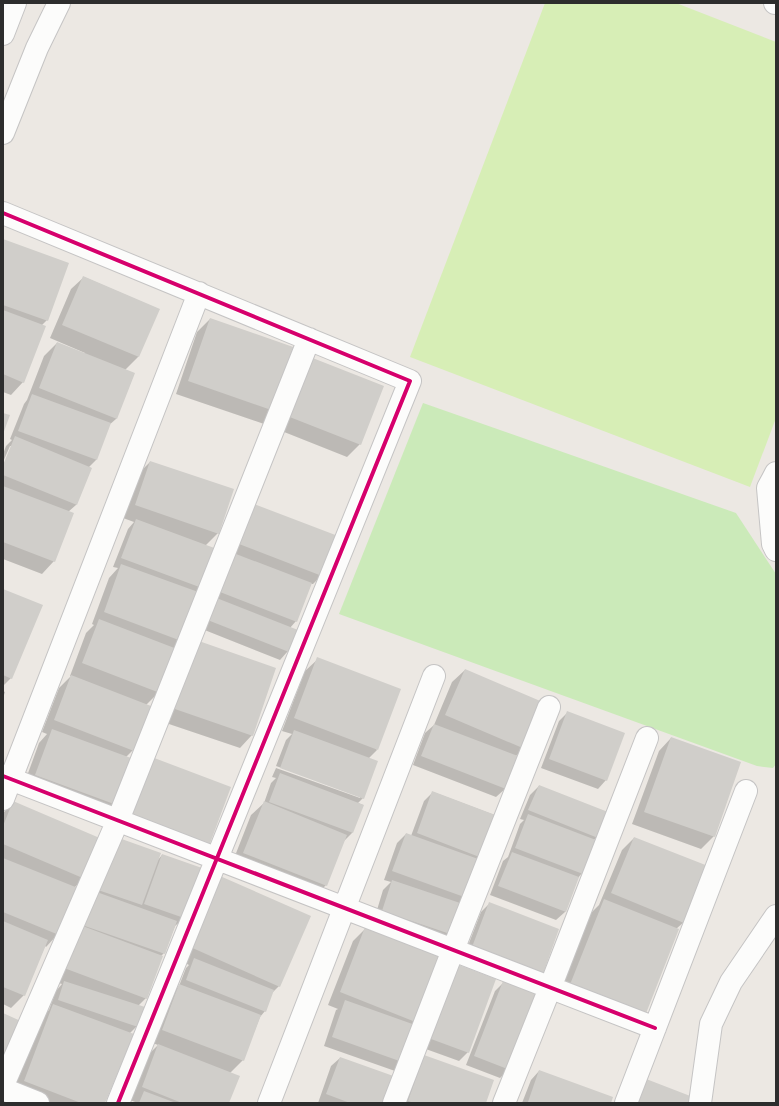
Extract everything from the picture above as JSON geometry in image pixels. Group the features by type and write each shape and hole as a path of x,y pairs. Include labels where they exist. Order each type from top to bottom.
{"street":[{"path":"3,34 15,3"},
{"path":"3,132 37,48 60,3"},
{"path":"3,213 200,293 410,381 118,1103"},
{"path":"3,799 7,777 200,293"},
{"path":"3,1085 118,820 309,339"},
{"path":"776,473 768,488 773,544 776,550"},
{"path":"269,1103 434,676"},
{"path":"394,1103 452,950 549,707"},
{"path":"504,1103 647,738"},
{"path":"7,777 655,1028"},
{"path":"626,1103 746,791"},
{"path":"700,1103 711,1024 731,982 776,916"},
{"path":"3,1089 38,1103"}],"green space":[{"path":"545,3 676,3 776,42 776,418 750,487 410,357"},
{"path":"423,403 736,513 776,574 776,764 773,768 757,766 339,614"}],"building":[{"path":"3,239 69,263 48,321 3,305"},
{"path":"83,276 160,309 139,357 62,325"},
{"path":"3,310 46,326 24,383 3,374"},
{"path":"210,318 299,349 277,412 188,381"},
{"path":"57,342 135,373 117,419 39,388"},
{"path":"305,355 384,386 361,445 282,414"},
{"path":"32,394 111,423 97,460 18,431"},
{"path":"3,413 10,415 3,434"},
{"path":"15,436 92,468 77,505 3,475 3,465"},
{"path":"150,461 234,489 219,534 135,505"},
{"path":"3,486 74,513 55,562 3,542"},
{"path":"254,504 338,536 322,576 239,544"},
{"path":"136,519 217,549 202,588 121,558"},
{"path":"236,554 312,583 297,622 220,592"},
{"path":"121,564 201,593 184,642 104,612"},
{"path":"3,589 43,605 12,679 3,675"},
{"path":"214,597 298,630 289,652 205,619"},
{"path":"99,619 177,649 160,693 82,663"},
{"path":"196,640 276,668 253,736 172,708"},
{"path":"317,657 401,689 378,750 294,718"},
{"path":"465,669 545,703 525,749 445,715"},
{"path":"71,675 151,706 134,751 54,720"},
{"path":"567,711 625,733 607,781 549,759"},
{"path":"434,724 518,756 506,789 421,756"},
{"path":"52,729 131,758 114,804 35,775"},
{"path":"294,730 378,761 364,799 280,768"},
{"path":"671,737 741,762 715,837 644,812"},
{"path":"149,756 231,787 209,846 127,815"},
{"path":"280,773 364,805 353,833 269,802"},
{"path":"539,785 608,812 598,838 528,810"},
{"path":"432,791 498,816 482,858 417,833"},
{"path":"13,801 102,839 85,879 3,844 3,826"},
{"path":"264,801 347,835 327,886 243,853"},
{"path":"528,814 596,840 583,874 515,848"},
{"path":"406,833 481,860 467,898 392,871"},
{"path":"116,837 161,853 142,905 98,890"},
{"path":"634,837 708,866 684,923 611,893"},
{"path":"512,852 579,877 566,912 498,886"},
{"path":"162,854 202,868 184,918 144,904"},
{"path":"3,858 78,888 59,935 3,912"},
{"path":"220,876 311,916 280,987 188,946"},
{"path":"392,880 466,905 456,936 382,911"},
{"path":"94,891 177,921 165,954 82,925"},
{"path":"604,899 679,929 645,1016 569,987"},
{"path":"489,902 559,929 543,974 472,947"},
{"path":"3,921 48,940 25,996 3,987"},
{"path":"80,925 163,956 147,999 64,968"},
{"path":"365,927 443,958 418,1023 340,992"},
{"path":"194,958 274,990 266,1012 186,980"},
{"path":"459,965 496,979 469,1053 431,1039"},
{"path":"64,981 145,1007 138,1027 58,1000"},
{"path":"503,981 539,994 510,1070 474,1056"},
{"path":"179,984 261,1015 244,1061 162,1030"},
{"path":"345,1000 418,1026 405,1063 332,1037"},
{"path":"53,1004 134,1034 105,1103 81,1103 24,1081"},
{"path":"3,1013 25,1023 3,1060"},
{"path":"158,1044 240,1076 229,1103 182,1103 142,1087"},
{"path":"424,1055 494,1080 486,1103 414,1103 408,1101"},
{"path":"340,1057 399,1078 390,1103 350,1103 326,1094"},
{"path":"539,1070 613,1097 611,1103 530,1103 528,1102"},
{"path":"641,1077 698,1099 697,1103 632,1103"},
{"path":"144,1091 176,1103 139,1103"}],"cycle path":[{"path":"3,213 410,381 118,1103"},
{"path":"3,776 655,1028"}]}
